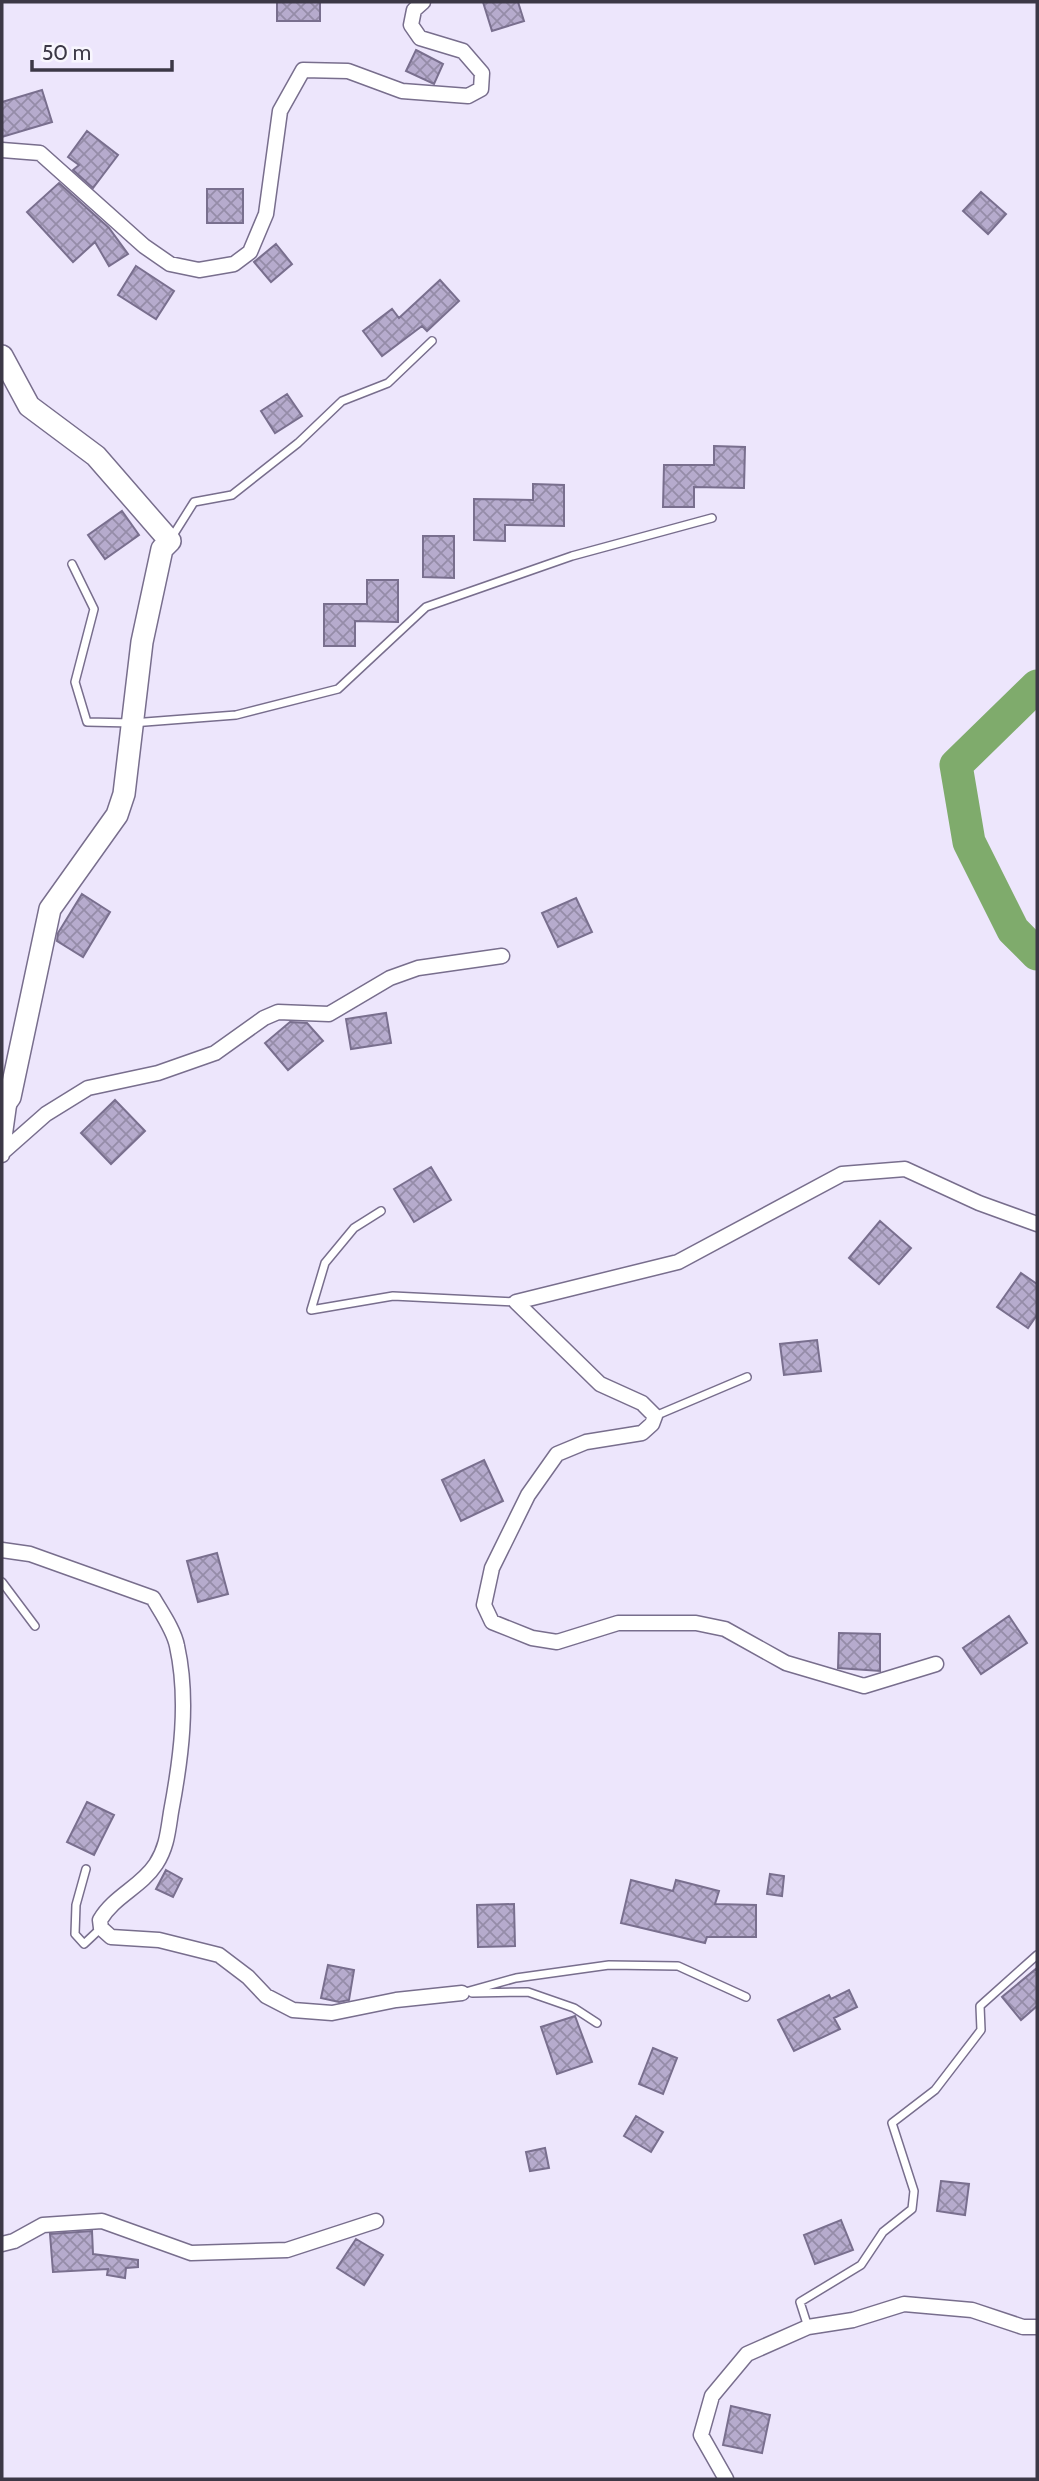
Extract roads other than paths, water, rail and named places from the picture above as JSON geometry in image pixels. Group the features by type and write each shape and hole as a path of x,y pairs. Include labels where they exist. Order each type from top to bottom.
{"street":[{"path":"2,150 40,153 144,246 170,264 199,270 234,264 250,252 266,214 280,111 303,70 348,71 402,91 468,96 481,89 482,73 463,51 420,38 411,25 414,10 423,2"},
{"path":"2,356 29,406 96,456 170,541 162,549 142,642 124,794 117,815 50,909 6,1103 2,1155"},
{"path":"2,1155 46,1114 88,1088 158,1073 215,1054 264,1018 278,1012 329,1014 390,978 418,968 502,956"},
{"path":"516,1303 677,1262 842,1174 905,1169 979,1203 1037,1224"},
{"path":"516,1303 600,1384 642,1403 655,1416 652,1424 642,1433 586,1442 557,1454 528,1494 492,1568 484,1605 492,1622 532,1638 557,1642 618,1623 696,1623 725,1629 786,1663 863,1686 936,1664"},
{"path":"2,1550 30,1553 153,1598 177,1643 183,1687 182,1709 168,1834 157,1863 138,1885 106,1910 100,1920 101,1928 111,1937 159,1940 219,1955 247,1976 265,1996 293,2010 332,2013 396,2000 462,1993"},
{"path":"2,2245 43,2225 102,2221 191,2253 286,2250 376,2221"},
{"path":"726,2479 701,2435 712,2396 747,2354 808,2327 853,2320 904,2304 972,2310 1023,2327 1037,2327"}],"lane":[{"path":"170,541 194,502 232,495 298,443 342,401 388,383 432,341"},
{"path":"72,564 94,610 75,682 87,722 132,723 236,715 338,689 426,607 572,556 712,518"},
{"path":"381,1211 354,1228 325,1263 311,1310 393,1296 516,1303"},
{"path":"655,1416 747,1377"},
{"path":"2,1582 35,1626"},
{"path":"86,1868 76,1905 75,1934 84,1944 101,1928"},
{"path":"808,2327 800,2302 861,2265 883,2232 912,2208 914,2192 892,2123 935,2090 981,2030 980,2006 1037,1955"},
{"path":"462,1993 516,1978 609,1965 678,1966 746,1997"},
{"path":"462,1993 528,1992 574,2008 597,2023"}],"waterway":[{"path":"1037,686 956,765 969,842 1013,930 1037,954"}]}
